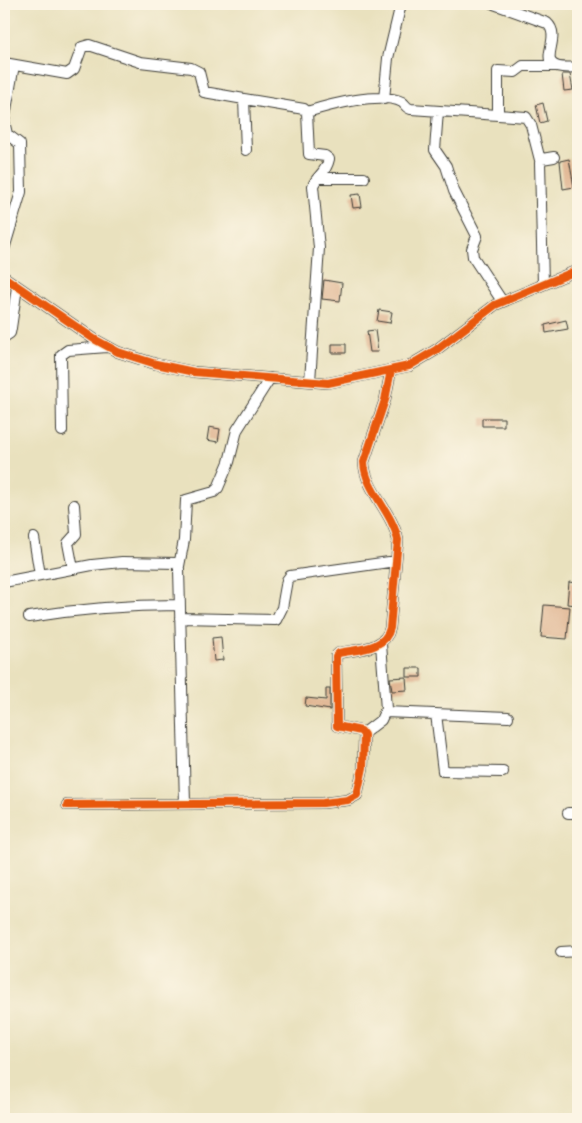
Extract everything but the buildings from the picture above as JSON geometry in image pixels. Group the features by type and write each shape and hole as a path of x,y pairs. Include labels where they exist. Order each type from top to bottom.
{"street":[{"path":"384,99 388,58 400,4"},
{"path":"494,4 550,26 550,58 554,66"},
{"path":"4,248 22,188 20,144 7,134 4,121 9,64 67,74 74,69 82,47 89,45 140,62 191,68 199,72 204,92 299,108 307,112 337,102 384,99 402,102 408,109 526,117 531,125 540,160 543,284"},
{"path":"498,114 498,72 514,72 523,66 578,67"},
{"path":"244,99 246,150"},
{"path":"438,111 435,150 446,166 454,191 477,236 472,249 473,256 502,301"},
{"path":"307,112 309,154 325,156 329,159 320,178 314,182 313,186 319,248 310,381"},
{"path":"540,160 554,157"},
{"path":"320,178 364,178"},
{"path":"4,277 108,346 156,364 194,372 334,382 409,366 422,360 502,301 578,270"},
{"path":"4,337 10,333 17,286"},
{"path":"62,431 61,355 68,350 108,346"},
{"path":"364,733 337,726 336,656 340,653 381,644 387,638 390,628 398,540 395,525 364,471 364,462 385,400 391,370"},
{"path":"185,804 179,566 184,540 186,500 214,492 218,488 229,462 237,430 270,378"},
{"path":"73,569 68,543 76,534 74,505"},
{"path":"34,538 40,575"},
{"path":"180,618 197,620 276,620 282,608 287,580 290,576 396,561"},
{"path":"4,582 122,562 174,562 179,566"},
{"path":"29,617 76,610 132,605 179,605"},
{"path":"67,805 323,803 348,800 357,795 360,787 364,733 381,720 385,712 386,703 381,644"},
{"path":"385,712 508,717"},
{"path":"436,714 443,771 503,772"},
{"path":"562,952 578,952"}],"cycle path":[{"path":"4,277 94,339 118,352 156,364 194,372 328,383 409,366 436,350 495,305 578,270"},
{"path":"67,805 323,803 348,800 357,795 363,768 364,735 361,731 337,726 336,656 339,653 377,645 383,641 390,628 398,540 395,529 369,482 364,462 385,400 391,370"}]}
